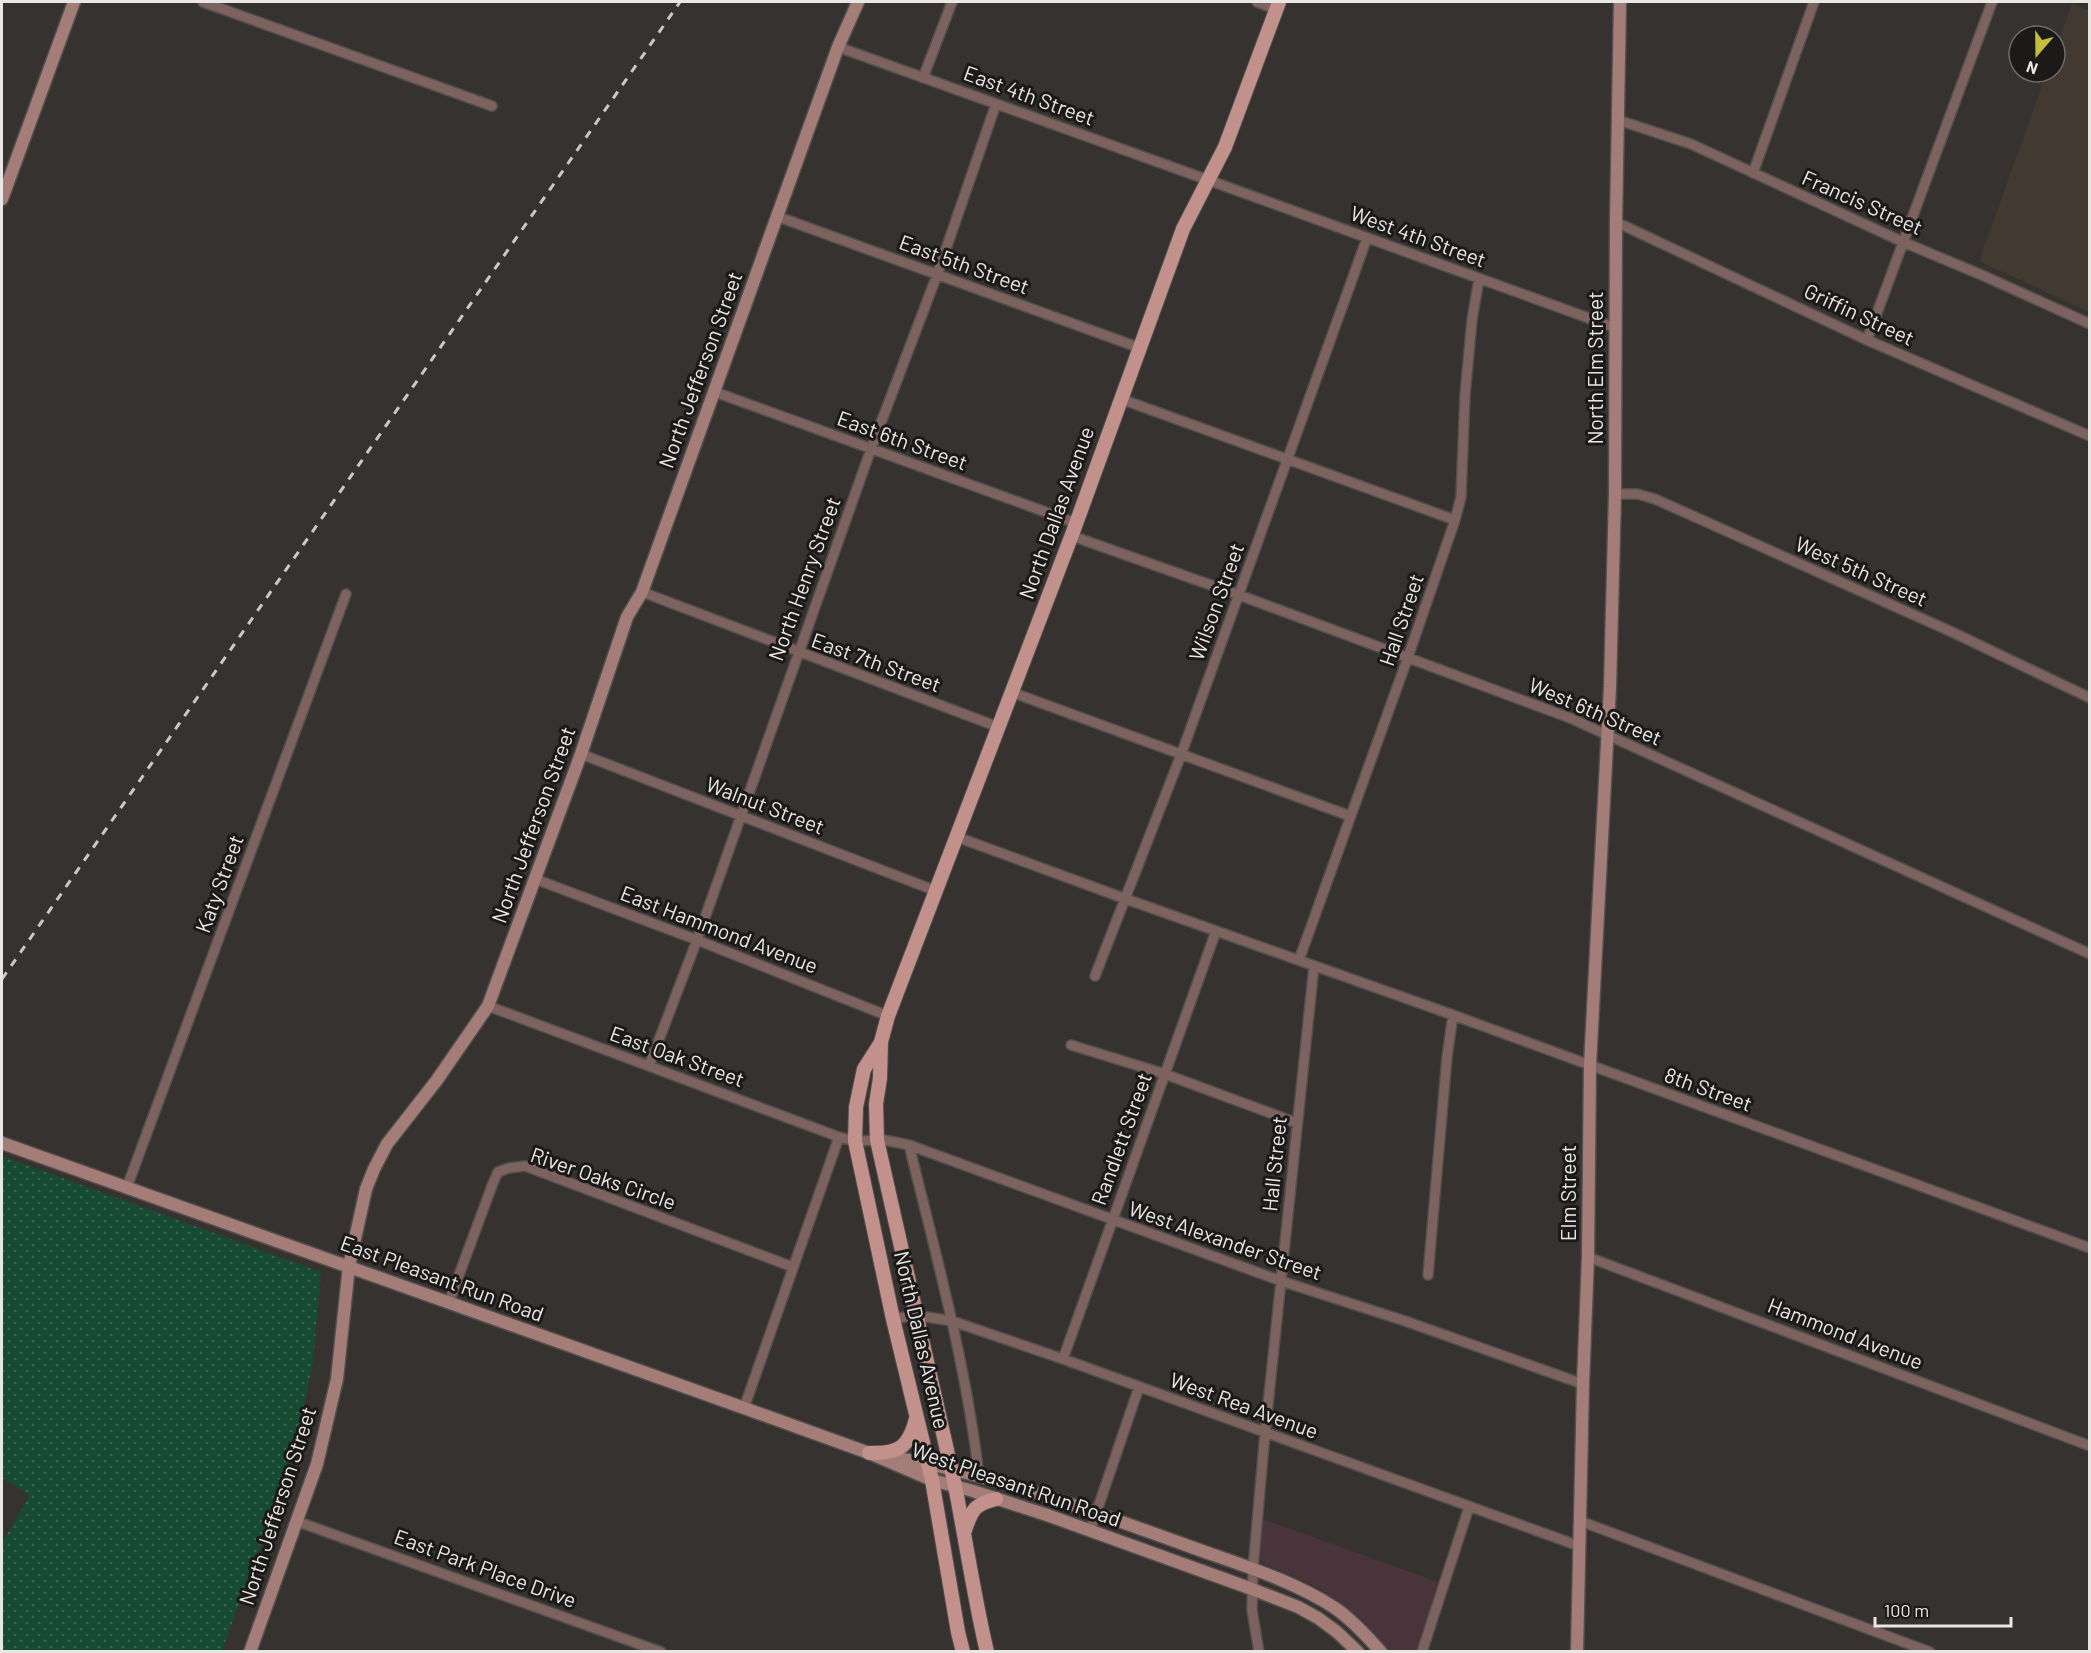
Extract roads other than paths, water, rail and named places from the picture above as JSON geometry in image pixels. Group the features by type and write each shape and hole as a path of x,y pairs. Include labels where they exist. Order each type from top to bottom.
{"main road":[{"name":"North Dallas Avenue","path":"987,1652 965,1532 877,1140 876,1104 880,1078 881,1042 888,1016 1074,530 1183,229 1225,147 1278,5"},
{"name":"North Dallas Avenue","path":"881,1042 864,1069 856,1107 855,1141 893,1319 932,1480 963,1652"},
{"path":"869,1453 879,1454 899,1449 909,1441 916,1417"},
{"path":"965,1532 972,1512 977,1506 984,1501 996,1499"},
{"path":"958,1632 981,1626"}],"street":[{"path":"2,199 74,2"},
{"path":"203,2 492,106"},
{"name":"North Jefferson Street","path":"250,1652 317,1464 337,1379 349,1266 366,1189 387,1144 437,1080 488,1006 581,754 627,617 642,592 776,216 838,47 858,2"},
{"path":"924,78 952,2"},
{"path":"1257,2 1278,5"},
{"name":"North Elm Street","path":"1607,735 1615,494 1620,2"},
{"path":"1753,173 1814,2"},
{"path":"1867,340 1992,2"},
{"name":"East 4th Street","path":"838,47 1209,180"},
{"name":"North Henry Street","path":"649,1066 697,940 871,449 937,275 996,104"},
{"name":"Francis Street","path":"1618,120 1691,144 1903,242 2090,324"},
{"name":"West 4th Street","path":"1209,180 1616,328"},
{"name":"East 5th Street","path":"776,216 1140,348"},
{"name":"Griffin Street","path":"1616,222 1867,340 2090,436"},
{"name":"Wilson Street","path":"1095,976 1181,755 1367,238"},
{"name":"Hall Street","path":"1299,960 1455,520 1461,497 1465,395 1472,320 1479,279"},
{"name":"East 6th Street","path":"715,392 871,449 1074,530"},
{"path":"1120,399 1455,520"},
{"name":"West 5th Street","path":"1615,494 1637,494 1655,499 1952,632 2090,698"},
{"name":"West 6th Street","path":"1074,530 1239,595 1570,718 2090,954"},
{"name":"East 7th Street","path":"642,592 998,727"},
{"name":"Katy Street","path":"127,1187 346,594"},
{"path":"1011,692 1350,816"},
{"name":"Elm Street","path":"1577,1652 1588,1257 1590,1065 1607,735"},
{"name":"Walnut Street","path":"581,754 936,891"},
{"path":"957,837 1299,960"},
{"name":"East Hammond Avenue","path":"535,879 888,1016"},
{"name":"Randlett Street","path":"1063,1359 1216,931"},
{"name":"8th Street","path":"1299,960 2090,1248"},
{"name":"Hall Street","path":"1259,1652 1252,1610 1253,1569 1314,966"},
{"name":"East Oak Street","path":"488,1006 855,1141"},
{"path":"1428,1275 1447,1057 1453,1015"},
{"path":"1071,1045 1165,1074 1297,1123"},
{"path":"744,1408 839,1137"},
{"name":"West Alexander Street","path":"855,1141 884,1140 909,1145 1281,1281 1405,1321 1583,1384"},
{"name":"East Pleasant Run Road","path":"2,1143 869,1453"},
{"name":"North Dallas Avenue","path":"909,1145 952,1321 979,1476"},
{"name":"River Oaks Circle","path":"449,1302 498,1172 509,1168 525,1167 793,1267"},
{"name":"Hammond Avenue","path":"1588,1257 2090,1446"},
{"name":"West Rea Avenue","path":"893,1319 915,1315 952,1321 1579,1546"},
{"path":"1090,1531 1139,1387"},
{"name":"West Pleasant Run Road","path":"869,1453 927,1462 979,1476 1096,1513 1253,1569 1290,1584 1336,1609 1381,1652"},
{"name":"West Pleasant Run Road","path":"869,1453 932,1480 1090,1531 1298,1607 1337,1632 1358,1652"},
{"path":"1422,1652 1469,1507"},
{"name":"East Park Place Drive","path":"296,1521 661,1652"},
{"path":"1580,1521 1930,1652"}],"railway":[{"path":"2,979 680,2"}]}
